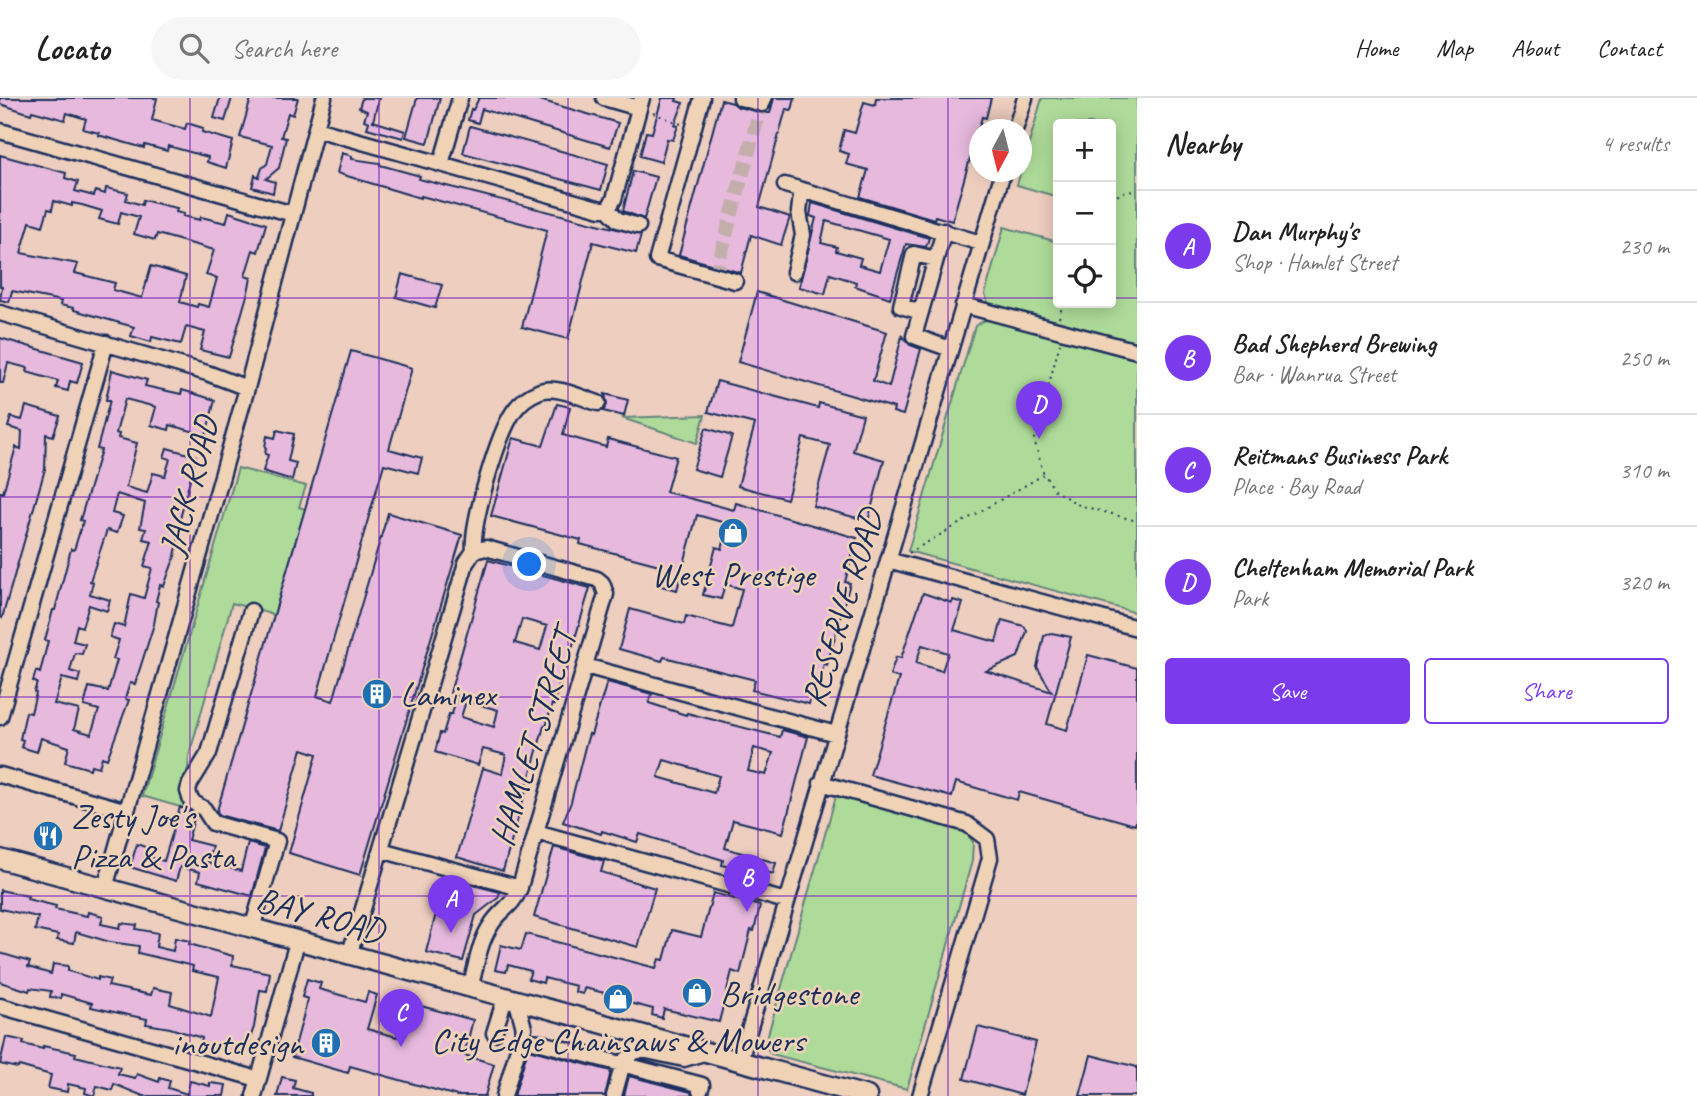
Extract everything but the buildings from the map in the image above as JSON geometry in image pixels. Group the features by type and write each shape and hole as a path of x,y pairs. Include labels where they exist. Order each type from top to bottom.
{"main road":[{"name":"BAY ROAD","path":"0,859 740,1061 817,1089 867,1096"}],"street":[{"name":"JACK ROAD","path":"105,888 248,384 324,98"},
{"path":"441,164 460,98"},
{"path":"604,98 643,106 614,199 608,209"},
{"path":"702,98 657,259 735,281"},
{"path":"741,98 762,104"},
{"path":"1018,119 1025,98"},
{"path":"316,129 608,209 618,220 638,226"},
{"path":"0,131 293,214"},
{"name":"RESERVE ROAD","path":"740,1061 1000,182"},
{"path":"785,185 981,243"},
{"path":"794,272 803,234 799,212 801,195 806,191"},
{"path":"944,231 914,336 950,349"},
{"path":"921,312 901,306 906,285 915,254 936,258"},
{"path":"963,305 1137,351"},
{"path":"0,313 248,384"},
{"path":"0,717 106,343"},
{"path":"349,956 466,563 474,551 474,534 497,447 517,407 538,391 549,389 598,403"},
{"name":"HAMLET STREET","path":"470,988 488,928 514,901 520,888 606,594 604,586 597,579 486,548 474,551"},
{"path":"888,560 1137,628"},
{"path":"251,611 209,753 193,776 188,791 191,801 204,808 213,823 277,841 251,929"},
{"path":"585,666 836,734"},
{"path":"0,775 127,811"},
{"path":"821,783 967,824 987,839 990,858 920,1096"},
{"path":"536,832 786,901"},
{"path":"381,850 520,888"},
{"path":"254,1096 298,942"},
{"path":"494,1032 511,1000"},
{"path":"511,1000 523,1033"},
{"path":"0,1006 258,1079"},
{"path":"504,1096 523,1033 545,1009"},
{"path":"523,1033 702,1085 701,1091"},
{"path":"614,1096 623,1063 635,1051 661,1053 684,1059 707,1052"}],"path":[{"path":"643,106 681,124"},
{"path":"1116,196 1124,192 1137,191"},
{"path":"1062,308 1034,439 1036,453 1044,474 1055,491 1079,505 1137,521"},
{"path":"909,553 1044,474"}],"green space":[{"path":"1042,98 1137,98 1137,613 908,551 975,326 987,319 990,307 985,294 1004,227 1053,241 1053,308 1116,308 1116,119 1053,119 1053,196 1017,185 1018,182 1032,182 1032,133"},
{"path":"705,415 697,443 622,418"},
{"path":"238,468 306,486 299,507 305,509 274,615 232,603 189,756 183,797 194,811 142,796"},
{"path":"836,796 964,830 973,842 972,861 907,1089 771,1054 765,1045"}],"tunnel":[{"path":"715,276 760,110"}],"place":[{"name":"Cheltenham Memorial Park","path":"1039,439"},
{"name":"West Prestige","path":"733,533"},
{"name":"Laminex","path":"377,694"},
{"name":"Zesty Joe's Pizza & Pasta","path":"48,836"},
{"name":"Bad Shepherd Brewing","path":"747,912"},
{"name":"Dan Murphy's","path":"451,933"},
{"name":"Bridgestone","path":"697,993"},
{"name":"City Edge Chainsaws & Mowers","path":"618,999"},
{"name":"inoutdesign","path":"326,1043"},
{"name":"Reitmans Business Park","path":"401,1047"}]}
